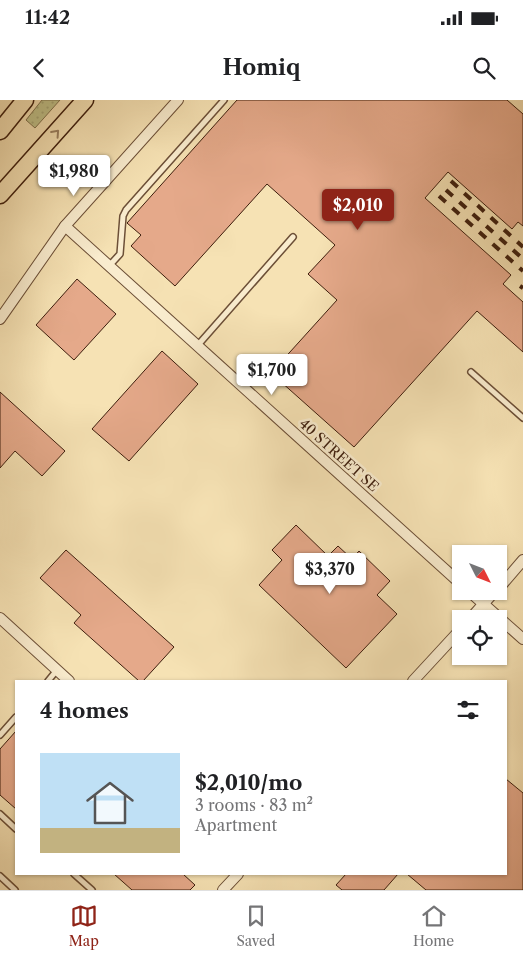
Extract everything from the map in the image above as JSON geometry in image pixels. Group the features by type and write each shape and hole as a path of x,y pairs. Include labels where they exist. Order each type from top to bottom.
{"main road":[{"path":"0,131 25,100"},
{"path":"0,195 85,100"}],"street":[{"path":"0,319 65,226 178,100"},
{"name":"40 STREET SE","path":"65,226 452,576"},
{"path":"508,578 523,560"},
{"path":"479,600 523,639"},
{"path":"478,610 487,600"},
{"path":"0,618 68,680"},
{"path":"414,680 452,639"},
{"path":"223,890 237,875"}],"lane":[{"path":"109,266 120,254 123,216 126,210 224,100"},
{"path":"198,346 293,237"},
{"path":"472,372 523,418"},
{"path":"49,680 57,670"},
{"path":"0,735 15,718"},
{"path":"0,814 15,828"},
{"path":"75,875 92,890"},
{"path":"0,876 15,890"}],"green space":[{"path":"42,100 60,100 35,128 26,120"}],"building":[{"path":"237,100 507,100 523,114 523,226 518,222 512,229 448,172 425,198 511,275 503,284 523,302 523,352 477,311 354,447 271,373 337,300 308,274 335,245 267,184 175,286 131,246 141,235 127,223"},
{"path":"77,279 116,314 74,360 36,325"},
{"path":"162,351 198,384 129,461 92,429"},
{"path":"0,392 65,451 42,476 15,451 0,468"},
{"path":"296,525 328,556 338,546 352,559 359,551 390,581 377,595 397,614 346,668 259,585 282,560 272,550"},
{"path":"66,550 174,647 144,680 138,680 74,623 81,615 40,578"},
{"path":"15,732 15,808 0,795 0,749"},
{"path":"507,780 523,793 523,890 426,890 408,875 507,875"},
{"path":"115,875 184,875 195,885 190,890 132,890"},
{"path":"345,875 397,875 384,890 342,890 336,885"}],"railway":[{"path":"451,181 523,247"},
{"path":"446,190 523,259"},
{"path":"439,196 523,271"}]}
